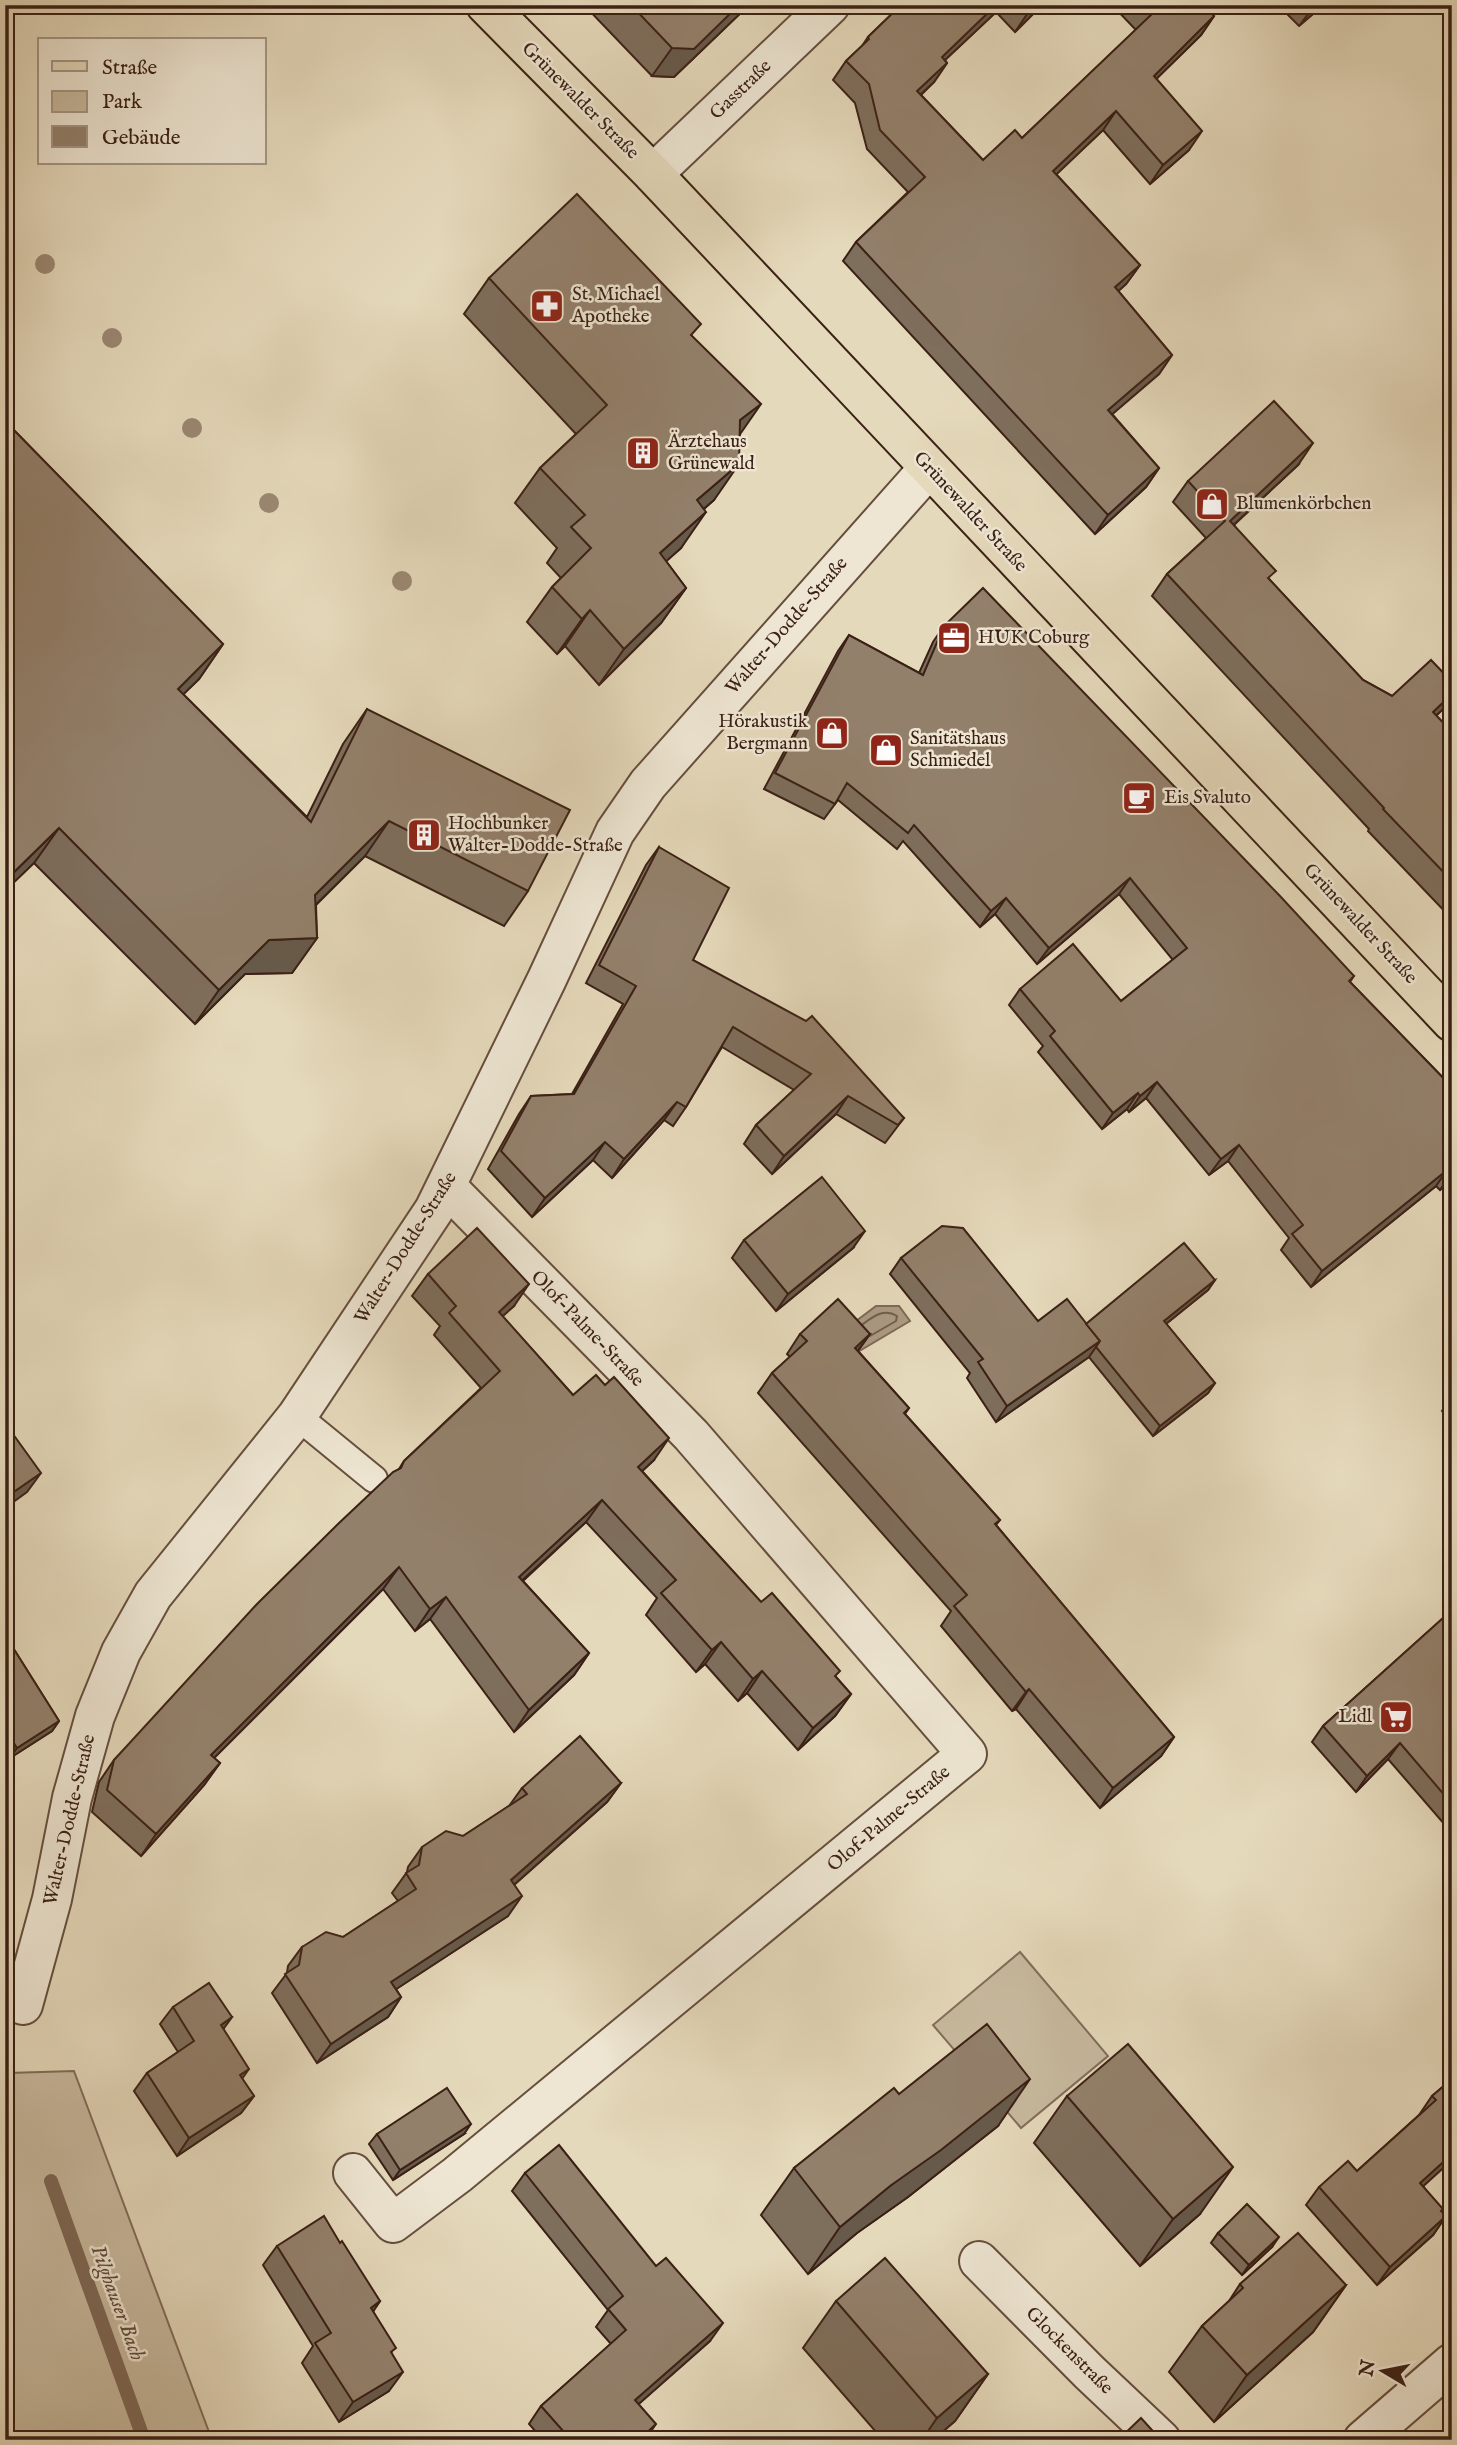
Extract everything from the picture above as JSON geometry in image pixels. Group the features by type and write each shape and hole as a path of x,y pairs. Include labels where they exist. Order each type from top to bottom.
{"main road":[{"name":"Grünewalder Straße","path":"486,5 653,174 1452,1022"}],"street":[{"name":"Gasstraße","path":"653,174 830,5"},
{"name":"Walter-Dodde-Straße","path":"23,2005 52,1899 72,1798 94,1716 121,1652 153,1595 297,1416 434,1210 615,832 628,813 648,784 929,468"},
{"name":"Olof-Palme-Straße","path":"354,2173 393,2223 457,2175 967,1754 691,1435 447,1187"},
{"name":"Glockenstraße","path":"979,2261 1161,2440"},
{"path":"1363,2440 1452,2363"}],"lane":[{"path":"297,1416 374,1479"}],"green space":[{"path":"1020,1952 1108,2056 1021,2128 933,2025"},
{"path":"74,2071 212,2440 5,2440 5,2078 8,2073"}],"water":[{"path":"876,1306 899,1306 910,1321 856,1353 839,1334"}],"building":[{"path":"631,5 739,5 694,49 672,48"},
{"path":"901,5 996,5 942,57 947,63 917,91 983,160 1015,130 1022,138 1152,14 1144,5 1204,5 1214,16 1154,76 1202,131 1163,165 1116,111 1053,171 1140,265 1115,287 1172,355 1108,410 1159,468 1108,515 856,242 925,177 880,130 869,84 846,61"},
{"path":"1021,5 1036,5 1028,13"},
{"name":"Ärztehaus Grünewald","path":"577,194 701,324 691,335 761,404 740,420 739,464 697,500 706,512 660,553 686,588 624,649 590,610 582,619 552,587 591,548 571,527 585,515 540,468 607,405 489,278"},
{"path":"1274,401 1313,443 1230,521 1276,571 1268,578 1363,680 1392,696 1431,660 1452,682 1452,694 1433,712 1452,732 1452,881 1167,574 1225,521 1188,481"},
{"path":"5,421 223,644 178,689 311,822 367,709 570,810 528,891 389,821 315,895 317,938 269,940 219,990 59,828 5,881"},
{"path":"983,588 1280,896 1354,976 1349,981 1452,1087 1452,1173 1447,1170 1322,1271 1292,1234 1303,1225 1239,1145 1221,1159 1157,1082 1113,1113 1050,1036 1055,1031 1020,989 1073,944 1121,1001 1187,948 1130,878 1049,948 1006,898 991,911 914,825 908,833 847,783 835,804 775,773 849,635 923,675 944,626"},
{"path":"659,847 729,888 693,960 806,1021 812,1016 904,1118 898,1125 848,1096 784,1156 756,1125 811,1074 733,1027 686,1107 677,1102 624,1159 605,1142 545,1198 501,1151 531,1096 574,1094 636,986 599,965"},
{"path":"822,1177 865,1231 788,1294 744,1240"},
{"path":"942,1226 963,1228 1038,1321 1067,1299 1100,1341 1007,1406 978,1362 983,1359 901,1258"},
{"path":"477,1228 529,1284 499,1312 573,1395 596,1375 605,1385 614,1377 669,1438 638,1467 761,1602 772,1593 840,1671 835,1676 851,1694 813,1728 762,1671 753,1679 721,1642 712,1650 661,1593 676,1580 602,1500 519,1577 589,1653 529,1710 446,1597 430,1609 399,1567 211,1755 220,1763 156,1834 107,1790 114,1760 257,1604 500,1371 449,1313 456,1306 428,1274"},
{"path":"1184,1243 1215,1280 1164,1321 1215,1383 1160,1426 1096,1347 1100,1341 1086,1324"},
{"path":"838,1299 870,1334 855,1348 909,1408 904,1413 1000,1520 995,1524 1174,1737 1113,1788 1029,1689 1026,1692 954,1606 967,1595 772,1373 807,1341 800,1334"},
{"path":"5,1423 41,1473 5,1498"},
{"name":"Lidl","path":"1452,1610 1452,1804 1400,1743 1367,1776 1323,1726"},
{"path":"5,1635 59,1721 17,1748 5,1729"},
{"path":"580,1736 621,1783 511,1880 522,1896 391,1982 401,1997 331,2044 285,1974 299,1965 302,1947 326,1932 343,1937 416,1889 406,1873 419,1865 422,1847 446,1831 463,1836 527,1794 522,1788"},
{"path":"209,1983 232,2017 221,2025 249,2069 240,2075 254,2096 189,2138 147,2073 194,2041 173,2007"},
{"path":"987,2024 1030,2079 840,2227 794,2168 894,2088 899,2094"},
{"path":"1128,2044 1233,2167 1173,2219 1067,2096"},
{"path":"1452,2079 1452,2154 1420,2183 1446,2216 1390,2267 1319,2187 1348,2161 1357,2171 1436,2100 1432,2096"},
{"path":"447,2088 471,2124 400,2170 377,2134"},
{"path":"559,2145 656,2266 666,2258 723,2323 635,2400 656,2424 639,2440 556,2440 564,2432 541,2406 626,2330 608,2309 623,2296 525,2173"},
{"path":"1247,2204 1279,2237 1249,2265 1218,2233"},
{"path":"324,2216 380,2301 371,2308 396,2348 391,2352 403,2372 353,2402 315,2343 331,2333 277,2246"},
{"path":"1298,2233 1346,2285 1247,2375 1202,2326 1243,2288 1240,2284"},
{"path":"885,2258 988,2374 937,2418 836,2301"},
{"path":"1141,2418 1161,2440 1118,2440"}],"waterway":[{"name":"Pilghauser Bach","path":"51,2181 144,2440"}],"place":[{"name":"St. Michael Apotheke","path":"547,306"},
{"name":"Ärztehaus Grünewald","path":"643,453"},
{"name":"Blumenkörbchen","path":"1212,504"},
{"name":"HUK Coburg","path":"954,638"},
{"name":"Hörakustik Bergmann","path":"832,733"},
{"name":"Sanitätshaus Schmiedel","path":"886,750"},
{"name":"Eis Svaluto","path":"1139,798"},
{"name":"Hochbunker Walter-Dodde-Straße","path":"424,835"},
{"name":"Lidl","path":"1396,1717"}]}
